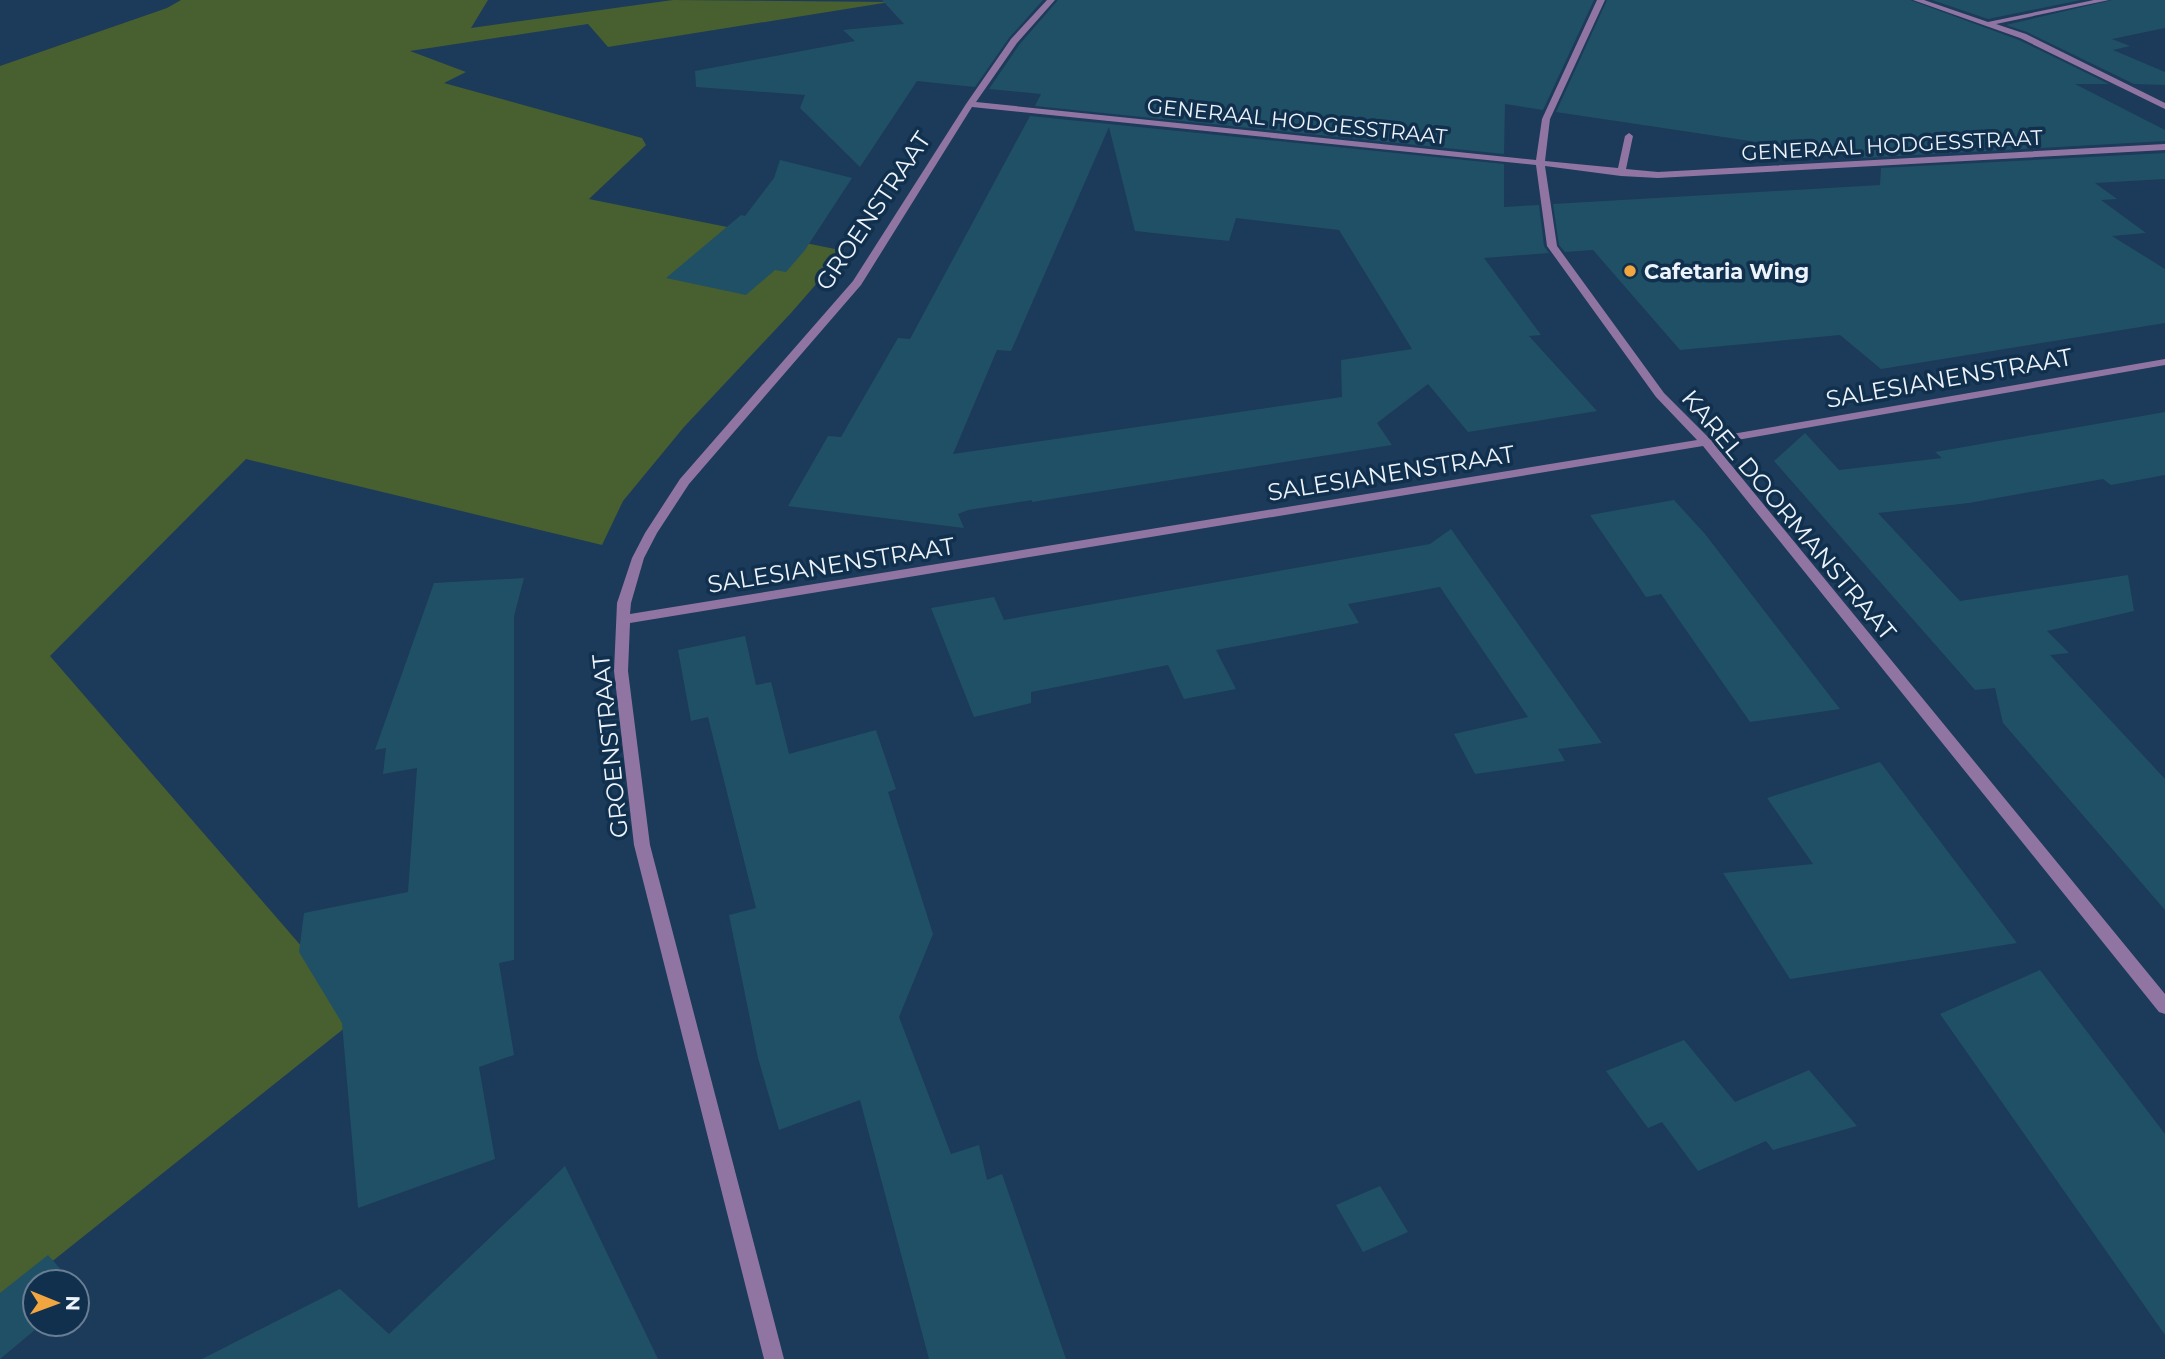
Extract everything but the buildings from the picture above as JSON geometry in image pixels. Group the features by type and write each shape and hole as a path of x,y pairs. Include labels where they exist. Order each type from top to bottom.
{"street":[{"name":"GROENSTRAAT","path":"774,1359 642,845 621,671 624,603 638,558 684,482 857,284 970,104 1014,41 1051,0"},
{"name":"KAREL DOORMANSTRAAT","path":"1601,0 1546,119 1541,164 1552,246 1660,395 1706,442 2165,1007"},
{"path":"1917,0 2023,36 2165,106"},
{"path":"1991,23 2105,0"},
{"name":"GENERAAL HODGESSTRAAT","path":"970,104 1621,173 1700,174 2165,147"},
{"path":"1621,173 1629,136"},
{"name":"SALESIANENSTRAAT","path":"622,620 1706,442 2165,362"}],"green space":[{"path":"181,0 488,0 471,28 673,0 890,2 608,47 588,24 410,51 466,72 444,83 642,138 646,145 589,199 845,251 684,427 623,501 602,545 246,459 50,656 361,1015 44,1268 21,1268 21,1286 0,1303 0,66 167,8"}],"place":[{"name":"Cafetaria Wing","path":"1630,271"}]}
